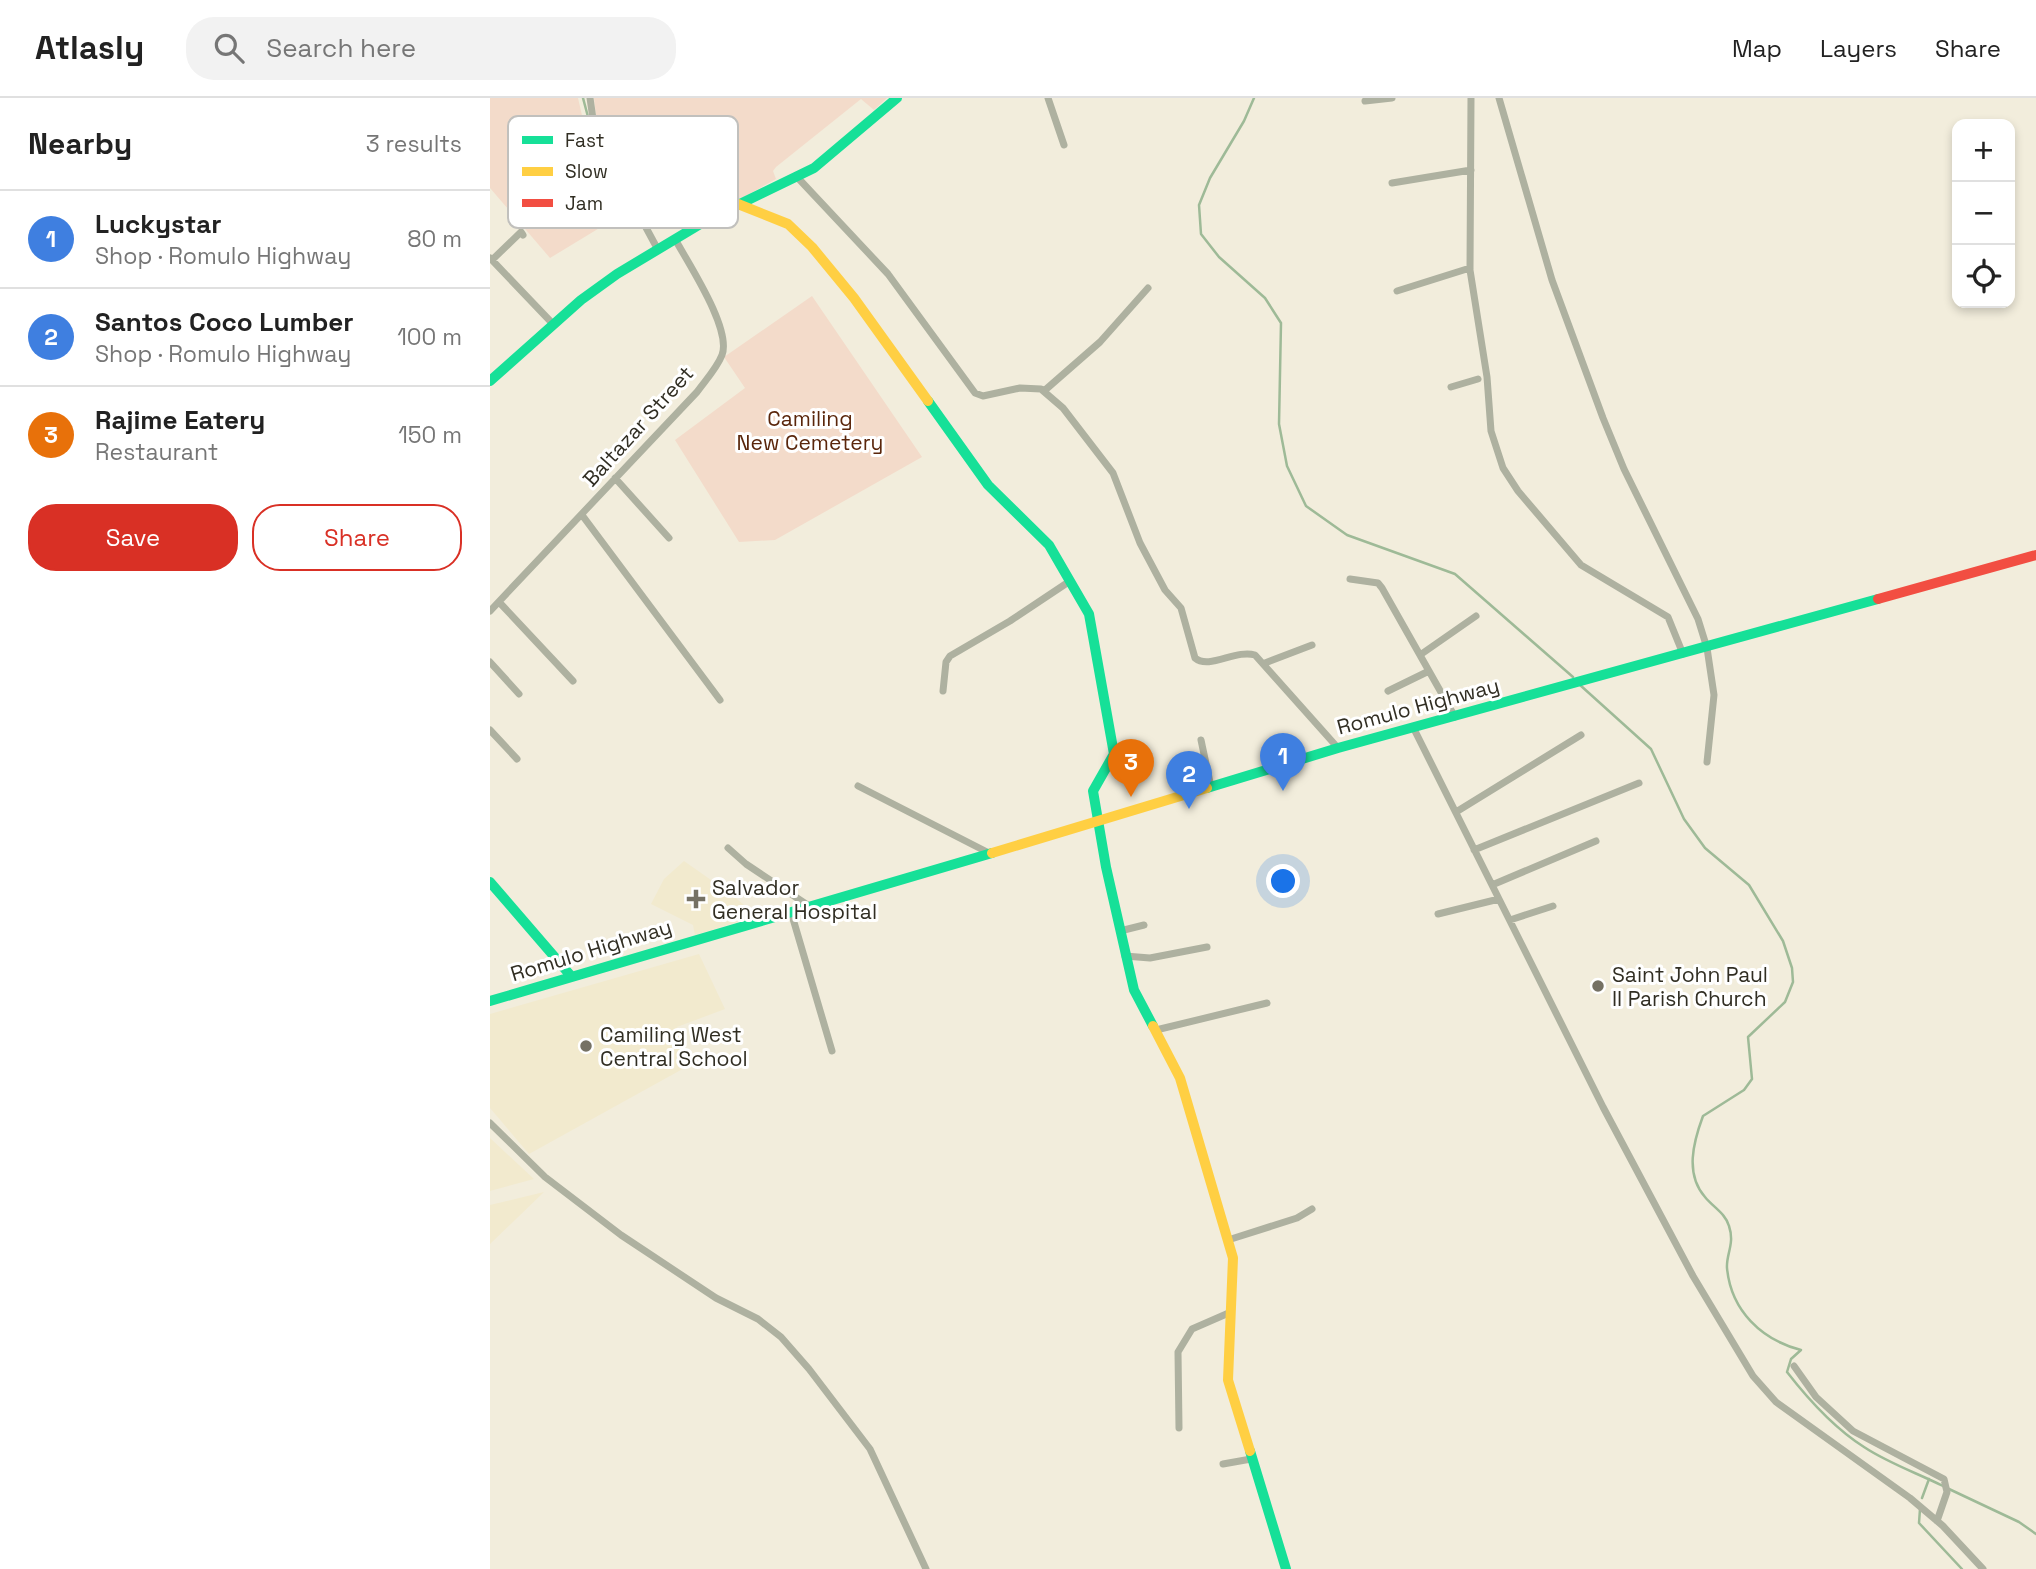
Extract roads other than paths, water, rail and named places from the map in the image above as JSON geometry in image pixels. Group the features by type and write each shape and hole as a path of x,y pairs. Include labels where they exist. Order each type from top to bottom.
{"main road":[{"path":"738,204 798,178 814,168 897,98"},
{"path":"738,204 788,224 812,247 854,298 988,485 1038,532 1070,581 1094,627 1114,754 1093,791 1125,956 1134,990 1180,1077 1228,1240 1234,1265 1228,1380 1286,1569"},
{"path":"490,381 553,324 617,274 657,248 695,228"},
{"name":"Romulo Highway","path":"490,1000 1098,822 1338,748 1683,655 2036,555"},
{"path":"490,882 570,976"}],"street":[{"path":"590,98 592,116"},
{"path":"1048,98 1064,145"},
{"path":"1365,102 1392,98"},
{"path":"1471,98 1470,268 1491,431 1503,468 1518,491 1581,565 1668,617 1683,655"},
{"path":"1499,98 1552,280 1602,418 1624,469 1698,619 1707,648 1714,695 1707,762"},
{"path":"1392,183 1471,170"},
{"path":"798,178 888,274 975,393 983,396 1020,388 1044,391 1063,408 1113,473 1140,543 1165,590 1181,608 1195,658 1206,662 1248,653 1265,663 1338,748"},
{"path":"646,228 657,248"},
{"path":"523,235 521,232 491,259 553,324"},
{"name":"Baltazar Street","path":"490,611 697,392 723,354 723,339 718,321 676,239"},
{"path":"1397,291 1470,268"},
{"path":"1044,391 1100,342 1149,288"},
{"path":"1451,387 1483,378"},
{"path":"615,478 669,538"},
{"path":"582,515 720,700"},
{"path":"1350,579 1378,583 1382,588 1455,717"},
{"path":"943,691 946,662 950,656 1010,621 1070,581"},
{"path":"499,601 573,681"},
{"path":"1420,655 1476,616"},
{"path":"1265,663 1312,645"},
{"path":"490,662 519,694"},
{"path":"1388,691 1429,671"},
{"path":"1414,729 1602,1107 1693,1276 1753,1376 1776,1402 1937,1521 1983,1569"},
{"path":"490,730 517,759"},
{"path":"1456,812 1581,735"},
{"path":"1201,740 1211,787"},
{"path":"1474,850 1639,783"},
{"path":"858,786 989,853"},
{"path":"1492,885 1596,841"},
{"path":"729,848 747,864 809,906"},
{"path":"1438,914 1499,899"},
{"path":"1510,920 1553,906"},
{"path":"791,911 832,1051"},
{"path":"1120,931 1144,925"},
{"path":"1125,956 1150,958 1207,947"},
{"path":"1156,1030 1267,1003"},
{"path":"490,1123 545,1177 621,1235 716,1298 758,1319 780,1337 817,1379 870,1449 926,1569"},
{"path":"1228,1240 1297,1218 1312,1209"},
{"path":"1180,1428 1178,1352 1192,1329 1231,1312"},
{"path":"1794,1366 1816,1397 1853,1431 1944,1479 1947,1492 1937,1521"},
{"path":"1223,1464 1251,1459"}],"waterway":[{"path":"583,98 588,116"},
{"path":"1254,98 1244,121 1210,178 1199,205 1201,234 1219,257 1265,298 1281,323 1279,424 1287,466 1306,506 1347,535 1455,574 1573,677"},
{"path":"1580,685 1651,749 1684,819 1705,848 1749,885 1783,941 1792,968 1793,982 1785,1002 1748,1037 1752,1079 1744,1090 1703,1116 1694,1147 1693,1168 1699,1188 1729,1226 1731,1238 1727,1268 1735,1298 1742,1310 1762,1331 1801,1350 1791,1359 1787,1372 1832,1422 1873,1453 1943,1486"},
{"path":"1922,1498 1929,1479"},
{"path":"1949,1489 2019,1522 2036,1534"},
{"path":"1920,1509 1919,1523 1962,1569"}],"place":[{"name":"Luckystar","path":"1283,791"},
{"name":"Rajime Eatery","path":"1131,797"},
{"name":"Santos Coco Lumber","path":"1189,809"},
{"name":"Salvador General Hospital","path":"696,899"},
{"name":"Saint John Paul II Parish Church","path":"1598,986"},
{"name":"Camiling West Central School","path":"586,1046"}],"park label":[{"name":"Camiling New Cemetery","path":"810,430"}]}
